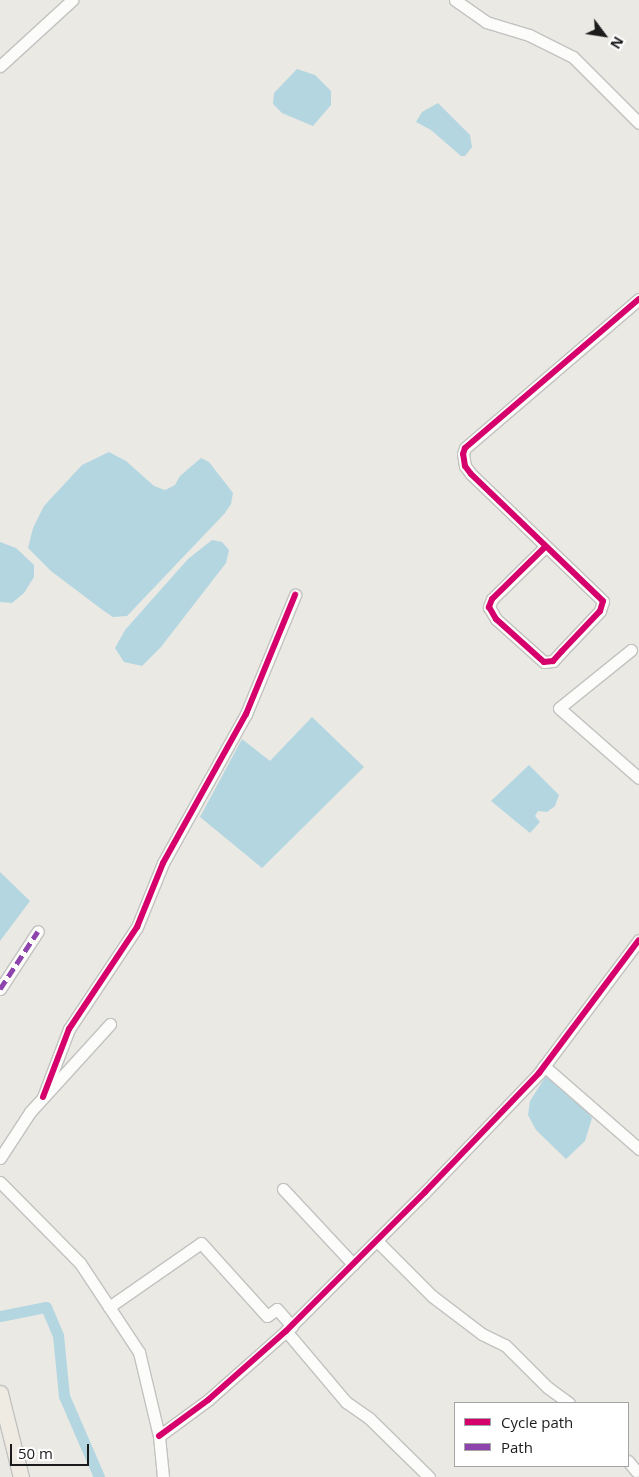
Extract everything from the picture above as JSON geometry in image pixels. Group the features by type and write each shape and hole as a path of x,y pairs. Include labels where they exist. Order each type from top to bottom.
{"main road":[{"path":"0,1393 2,1409 21,1477"}],"street":[{"path":"0,66 72,0"},
{"path":"455,0 486,22 529,35 573,58 639,123"},
{"path":"545,547 492,599 489,607 496,619 544,662 553,661 600,612 603,601 471,474 465,466 465,448 639,299"},
{"path":"43,1097 69,1029 137,927 163,863 246,714 295,595"},
{"path":"631,650 559,708 639,778"},
{"path":"0,989 38,931"},
{"path":"159,1436 208,1400 289,1328 377,1241 544,1066 639,940"},
{"path":"0,1158 43,1097 110,1024"},
{"path":"544,1066 639,1149"},
{"path":"0,1182 80,1263 139,1352 159,1436 163,1477"},
{"path":"283,1189 353,1264"},
{"path":"377,1241 432,1296 482,1334 505,1345 547,1386 568,1402"},
{"path":"109,1308 201,1243 267,1316 277,1309 289,1328 346,1402 369,1418 429,1477"}],"water":[{"path":"297,69 315,75 331,91 331,105 313,126 282,113 273,104 274,93"},
{"path":"438,103 470,135 472,147 465,156 461,156 431,130 416,122 422,112"},
{"path":"109,452 126,461 154,486 165,490 175,485 180,476 201,458 209,462 233,493 231,504 225,513 127,616 113,617 51,571 28,548 33,528 44,506 82,465"},
{"path":"212,540 222,542 229,550 226,563 161,647 142,666 124,662 115,648 125,630 188,559"},
{"path":"0,542 16,548 34,565 34,577 24,593 12,603 0,602"},
{"path":"312,717 364,767 262,868 200,817 242,739 270,761"},
{"path":"529,765 559,795 555,806 547,812 538,811 535,816 540,822 530,833 491,801"},
{"path":"0,872 30,901 0,941"},
{"path":"546,1076 574,1097 592,1118 585,1141 566,1159 536,1130 528,1115 530,1101"}],"waterway":[{"path":"0,1316 46,1307 58,1335 64,1396 99,1477"}],"marked path":[{"path":"0,989 38,931"}],"cycle path":[{"path":"545,547 492,599 489,607 496,619 544,662 553,661 600,611 603,601 471,474 465,466 463,454 465,448 639,299"},
{"path":"43,1097 69,1029 137,927 163,863 246,714 295,595"},
{"path":"159,1436 208,1400 286,1331 425,1192 539,1073 639,940"}]}
